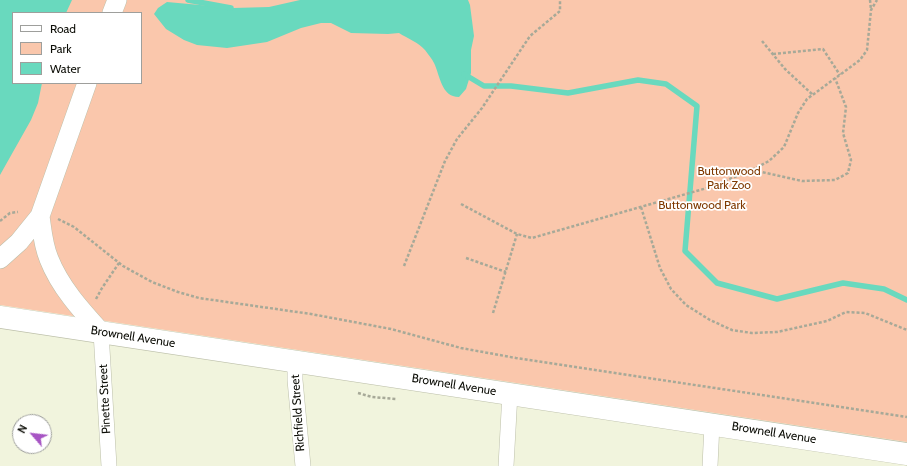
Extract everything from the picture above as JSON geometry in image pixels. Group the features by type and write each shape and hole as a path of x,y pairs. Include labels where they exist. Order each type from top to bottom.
{"main road":[{"name":"Brownell Avenue","path":"0,317 907,454"}],"street":[{"path":"112,12 117,0"},
{"path":"0,259 19,242 40,216 87,84"},
{"path":"40,216 47,252 56,275 73,301 101,332"},
{"name":"Pinette Street","path":"101,332 109,466"},
{"name":"Richfield Street","path":"295,361 295,380 303,466"},
{"path":"506,466 510,394"},
{"path":"710,466 712,424"}],"path":[{"path":"404,266 445,160 457,139 482,108 530,36 560,11 560,0"},
{"path":"461,204 517,234 532,238 707,188 752,170 769,161 784,147 798,113 807,99 860,60 867,50 871,10 870,0"},
{"path":"871,10 877,0"},
{"path":"762,41 785,68 813,95"},
{"path":"773,54 823,50 840,75"},
{"path":"752,170 802,181 835,180 848,173 850,160 843,133 846,107 836,78"},
{"path":"641,207 660,268 671,289 686,305 710,320 732,330 752,333 776,332 827,321 846,312 865,313 907,330"},
{"path":"0,221 10,213 18,212 61,219 74,227 123,266 152,282 199,298 311,314 391,329 461,348 516,358 907,417"},
{"path":"494,313 517,234"},
{"path":"466,258 506,272"}],"green space":[{"name":"Buttonwood Park","path":"0,0 907,0 907,442 0,305"}],"water":[{"path":"0,0 72,0 66,12 12,12 12,84 42,84 38,103 31,120 0,175"},
{"path":"300,0 468,0 474,36 471,50 471,73 466,89 459,97 448,93 442,84 434,63 425,50 399,33 351,33 331,23 321,23 301,28 267,42 227,48 197,45 184,40 166,29 154,14 158,8 167,2 233,8 269,7"}],"waterway":[{"path":"188,0 231,8"},
{"path":"464,74 484,86 511,86 568,93 638,80 666,84 697,106 685,251 717,283 777,299 843,283 884,289 907,300"}],"park label":[{"name":"Buttonwood Park Zoo","path":"729,178"}]}
